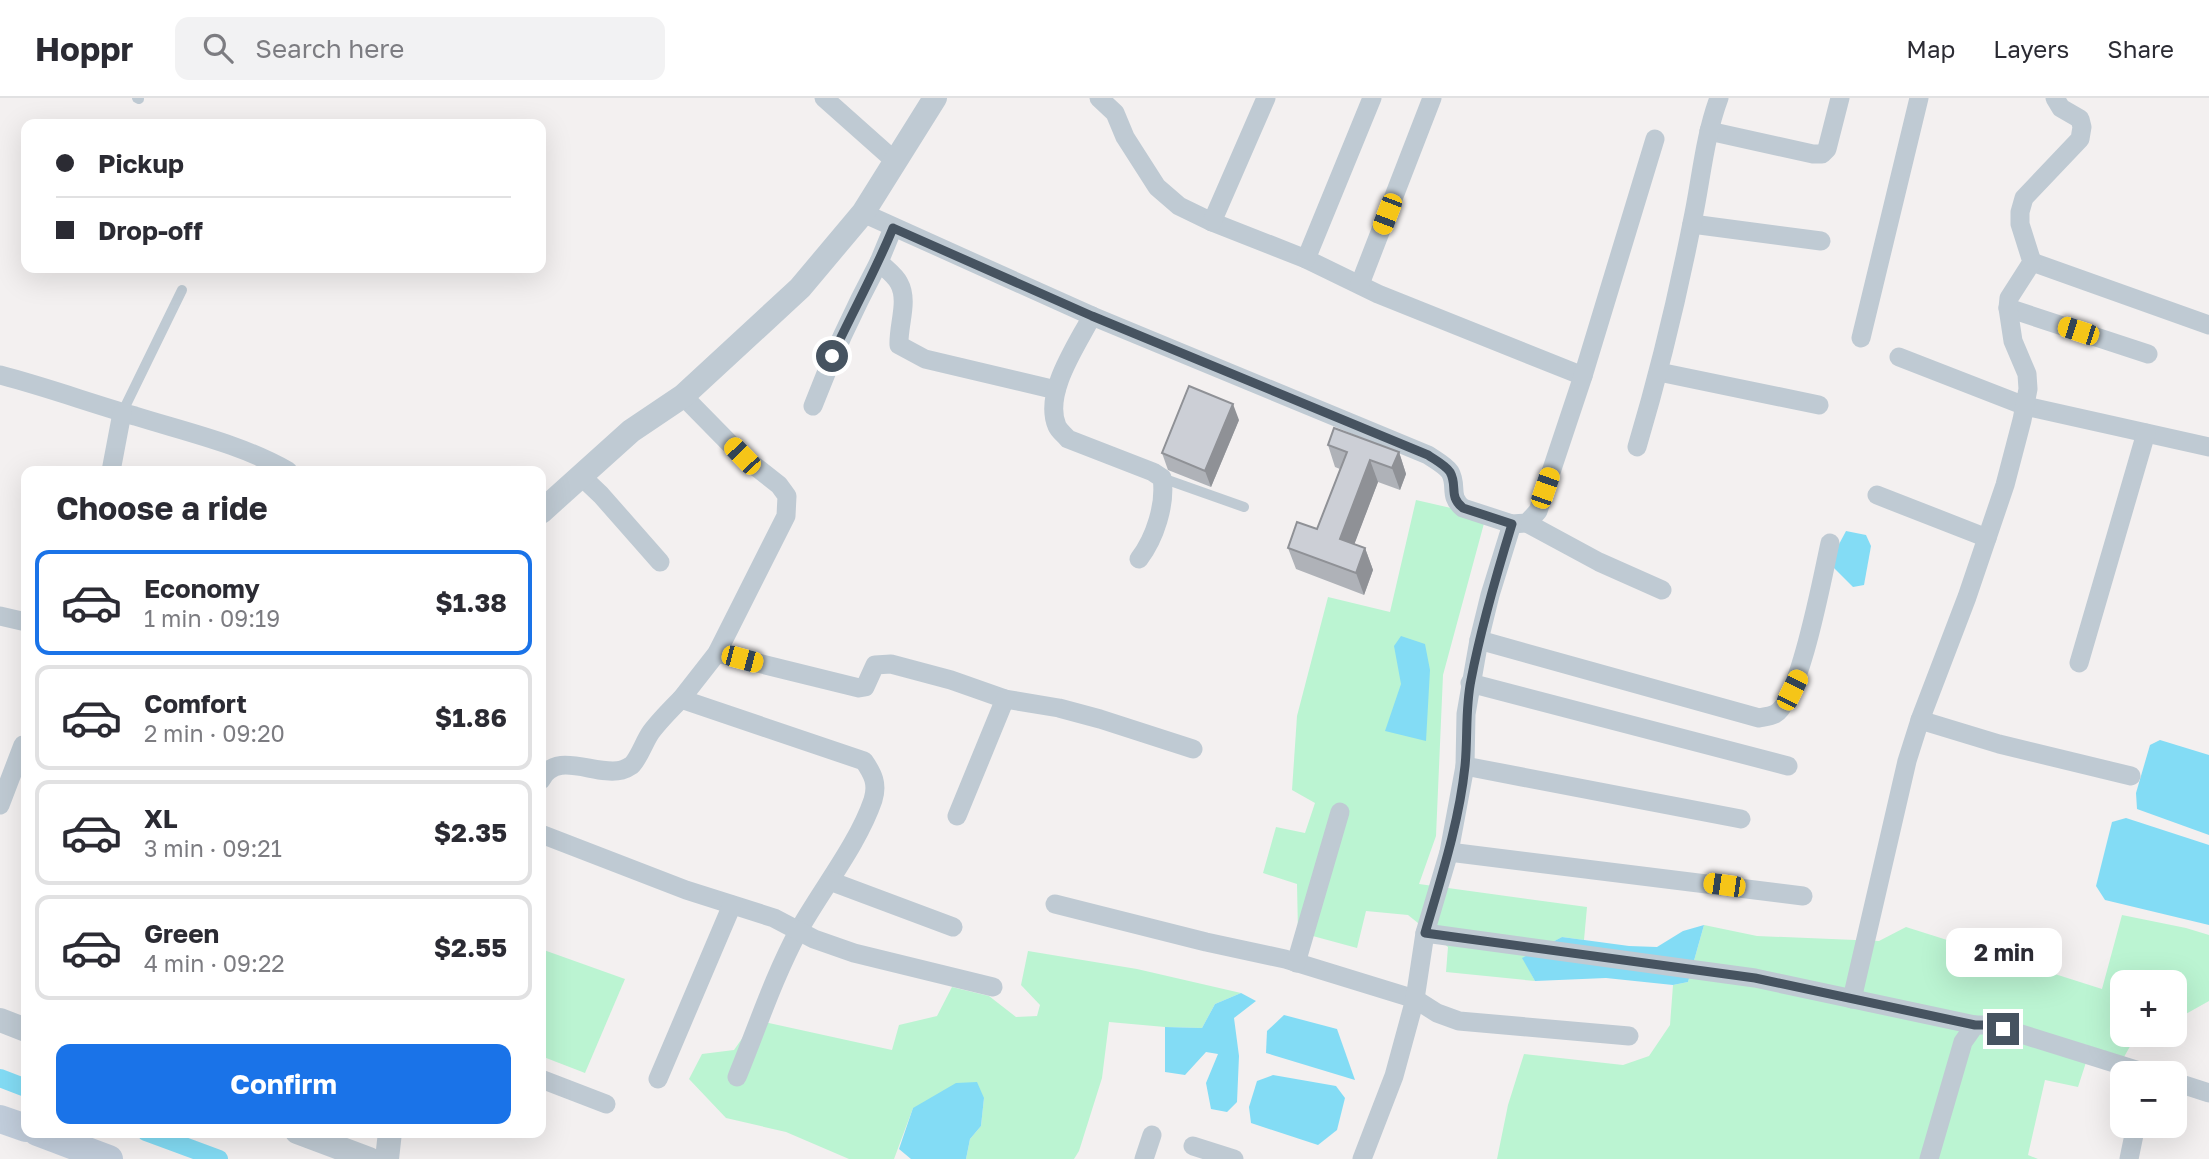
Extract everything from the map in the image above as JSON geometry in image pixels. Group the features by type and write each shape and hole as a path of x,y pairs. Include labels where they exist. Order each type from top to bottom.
{"main road":[{"path":"0,1119 21,1126"},
{"path":"53,1138 109,1159"}],"street":[{"path":"824,98 896,162"},
{"path":"546,507 631,430 683,396 800,288 863,213 935,98"},
{"path":"1099,98 1115,113 1125,137 1157,187 1179,206 1306,259 1378,294 1583,376"},
{"path":"1212,222 1266,98"},
{"path":"1306,259 1372,98"},
{"path":"1360,284 1432,98"},
{"path":"1637,447 1659,372 1718,98"},
{"path":"1709,131 1822,154 1827,149 1840,98"},
{"path":"1861,338 1919,98"},
{"path":"1852,999 1907,761 2005,485 2025,406 2027,374 2013,341 2008,308 2010,298 2032,262 2020,224 2020,212 2024,198 2080,139 2082,133 2080,119 2061,108 2055,98"},
{"path":"1362,1159 1394,1076 1415,999 1425,933 1449,852 1465,766 1466,714 1470,683 1490,595 1520,523 1538,511 1583,376 1655,139"},
{"path":"863,213 1092,316 1428,455 1448,469 1454,480 1457,504 1463,508 1520,523 1662,590"},
{"path":"1692,224 1821,241"},
{"path":"813,406 832,356 893,228"},
{"path":"879,262 898,282 903,296 899,345 925,359 1056,390"},
{"path":"2032,262 2209,325"},
{"path":"2008,308 2148,354"},
{"path":"1092,316 1056,390 1055,416 1058,428 1068,439 1162,478 1164,493 1161,506 1147,549 1139,559"},
{"path":"1899,356 2025,406 2209,447"},
{"path":"1659,372 1819,405"},
{"path":"0,375 223,443 279,466"},
{"path":"546,773 562,764 619,771 632,764 652,731 717,653 786,516 787,496 779,485 742,456 683,396"},
{"path":"112,466 122,413"},
{"path":"2079,663 2146,433"},
{"path":"580,475 660,562"},
{"path":"1877,495 1987,538"},
{"path":"1479,640 1759,718 1776,714 1786,704 1798,677 1830,543"},
{"path":"0,616 21,621"},
{"path":"717,653 859,688 865,687 869,682 875,666 891,664 951,680 1004,699 1090,716 1193,749"},
{"path":"1470,683 1788,766"},
{"path":"681,699 864,761 875,777 874,798 830,880 798,931 737,1077"},
{"path":"957,816 1004,699"},
{"path":"1920,720 1999,744 2131,776"},
{"path":"0,805 21,750"},
{"path":"1465,766 1741,819"},
{"path":"1296,963 1340,812"},
{"path":"546,836 686,890 774,918 814,939 854,953 993,987"},
{"path":"1449,852 1803,896"},
{"path":"830,880 953,927"},
{"path":"1055,904 1296,963 1415,999 1437,1013 1459,1021 1629,1036"},
{"path":"658,1079 732,905"},
{"path":"1425,933 1755,978 1975,1025 1989,1025 2110,1062"},
{"path":"0,1020 21,1028"},
{"path":"1929,1159 1963,1042 1975,1025"},
{"path":"546,1081 606,1104"},
{"path":"2187,1086 2209,1093"},
{"path":"1144,1159 1152,1135"},
{"path":"313,1138 369,1159"},
{"path":"387,1159 389,1138"},
{"path":"2129,1159 2133,1138"},
{"path":"1193,1146 1234,1159"}],"lane":[{"path":"122,413 182,290"},
{"path":"1162,478 1244,507"}],"green space":[{"path":"1416,500 1486,516 1443,675 1436,836 1419,884 1587,907 1584,940 1562,937 1523,958 1535,981 1446,972 1448,947 1408,915 1366,911 1357,948 1298,932 1297,884 1263,873 1276,827 1305,833 1315,803 1292,790 1297,716 1328,597 1390,612"},
{"path":"2122,915 2209,935 2209,1001 2187,1013 2187,970 2110,970 2110,1047 2130,1047 2124,1057 2090,1050 2078,1087 2045,1080 2028,1155 2038,1159 1497,1159 1508,1105 1524,1054 1623,1065 1649,1056 1670,1025 1673,985 1688,982 1704,925 1757,936 1879,941 1906,927 2102,989"},
{"path":"546,951 625,979 585,1073 546,1058"},
{"path":"1028,951 1137,969 1241,993 1215,1004 1202,1028 1109,1022 1102,1078 1079,1151 1074,1159 966,1159 970,1139 981,1126 984,1098 913,1108 894,1159 849,1159 786,1132 726,1118 689,1079 702,1054 734,1050 755,1020 892,1050 899,1025 937,1016 952,987 989,996 1016,1017 1037,1016 1040,1005 1021,985"}],"water":[{"path":"1846,531 1866,535 1871,546 1864,585 1853,587 1829,563"},
{"path":"1401,636 1425,644 1430,670 1426,741 1385,731 1401,684 1394,646"},
{"path":"2160,740 2209,755 2209,835 2137,809 2136,793 2150,745"},
{"path":"2126,818 2209,845 2209,925 2105,900 2096,886 2112,822"},
{"path":"1704,925 1688,982 1673,985 1606,978 1535,981 1522,958 1562,937 1657,947 1683,931"},
{"path":"1241,993 1256,1001 1234,1018 1239,1056 1237,1102 1227,1112 1211,1109 1206,1083 1218,1054 1206,1052 1185,1075 1165,1072 1165,1027 1202,1028 1215,1004"},
{"path":"1284,1015 1337,1029 1355,1080 1266,1053 1267,1031"},
{"path":"1273,1075 1336,1086 1345,1098 1337,1130 1318,1145 1251,1123 1249,1107 1257,1081"},
{"path":"977,1082 984,1098 981,1126 970,1139 966,1159 911,1159 899,1149 913,1108 956,1083"}],"building":[{"path":"1189,386 1233,404 1205,471 1162,453"},
{"path":"1334,428 1399,452 1392,468 1370,460 1340,539 1365,548 1356,573 1288,548 1297,522 1317,529 1347,452 1328,445"}],"waterway":[{"path":"0,1078 21,1086"},
{"path":"162,1138 219,1159"}],"route":[{"path":"832,356 893,228 1092,316 1428,455 1448,469 1454,480 1457,504 1512,524 1479,640 1466,714 1465,766 1449,852 1425,933 1755,978 2003,1029"}]}
